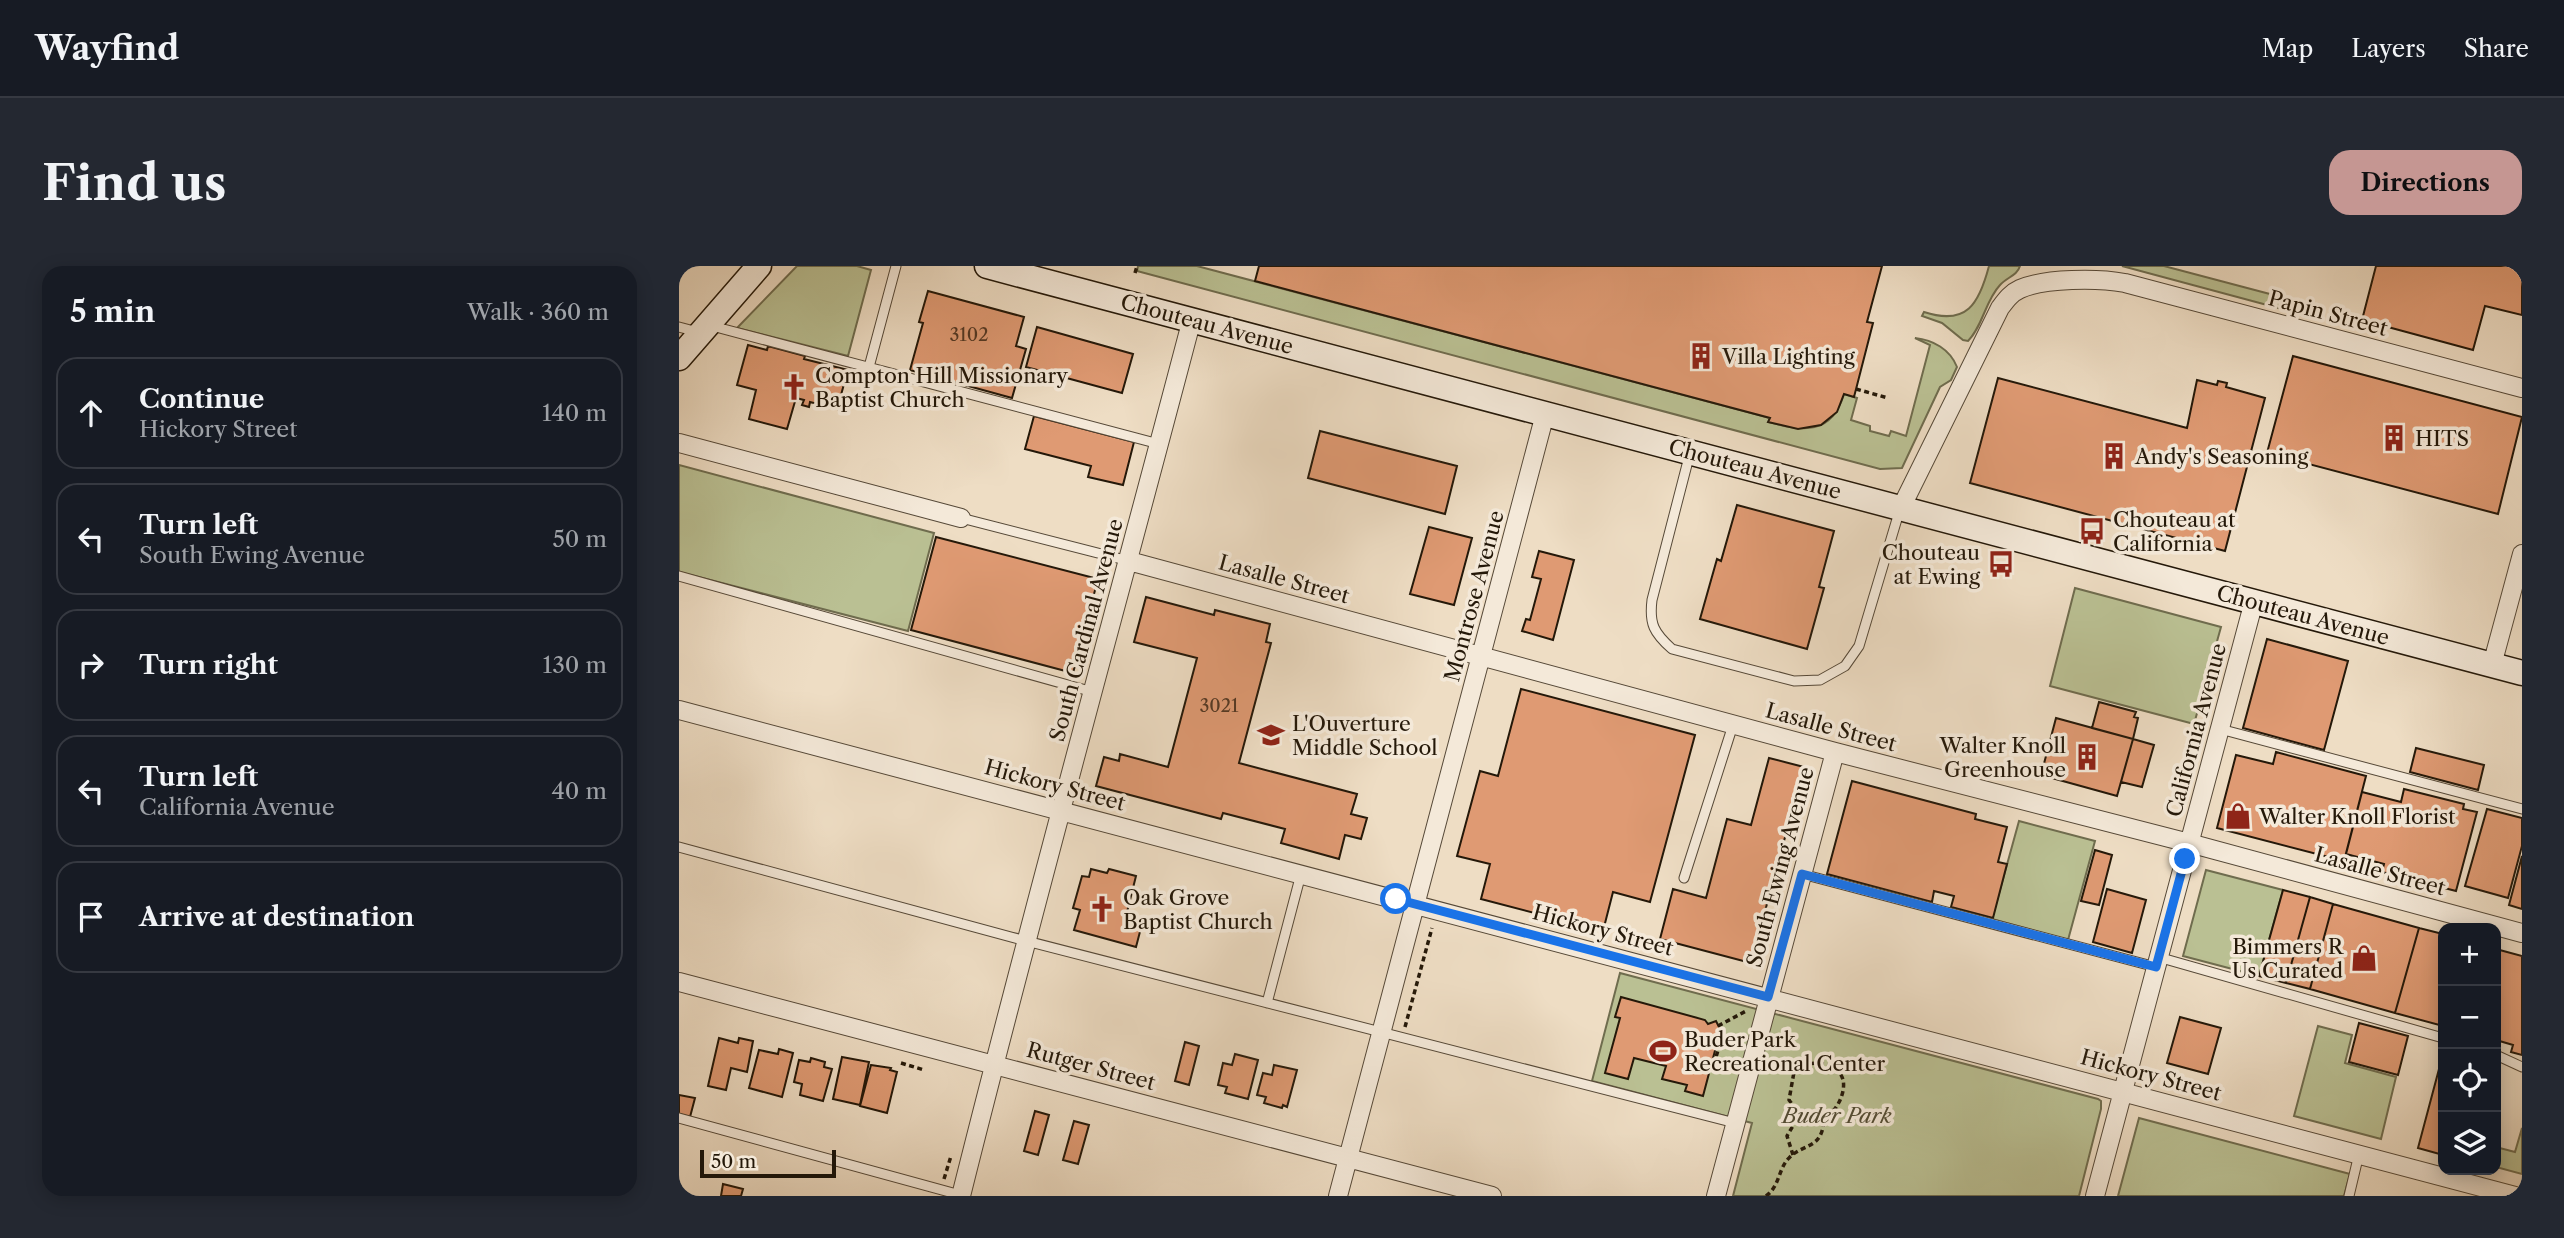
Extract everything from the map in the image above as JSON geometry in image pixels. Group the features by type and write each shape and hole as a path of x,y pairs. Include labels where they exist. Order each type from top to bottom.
{"main road":[{"path":"734,266 734,294"},
{"path":"679,358 695,328 734,294 759,266"},
{"name":"Chouteau Avenue","path":"988,266 1038,272 1192,319 2522,673"}],"street":[{"name":"Papin Street","path":"1901,508 2000,308 2019,290 2039,285 2088,279 2125,284 2522,388"},
{"name":"South Cardinal Avenue","path":"963,1196 993,1064 1192,319"},
{"name":"Montrose Avenue","path":"1338,1196 1545,414"},
{"path":"679,443 961,518"},
{"path":"2492,665 2522,554"},
{"name":"Lasalle Street","path":"1129,561 1733,725 2189,843 2522,933"},
{"name":"California Avenue","path":"2095,1196 2254,601"},
{"name":"Hickory Street","path":"679,710 2515,1196"},
{"name":"South Ewing Avenue","path":"1716,1196 1835,752"},
{"name":"Rutger Street","path":"679,982 1492,1196"}],"lane":[{"path":"869,368 896,266"},
{"path":"695,328 869,368 1159,443"},
{"path":"1690,452 1650,617 1658,636 1672,649 1794,681 1820,680 1845,666 1859,646 1901,508"},
{"path":"961,518 1129,561"},
{"path":"679,576 1093,692"},
{"path":"1684,878 1733,725"},
{"path":"2220,729 2522,809"},
{"path":"679,847 1027,941 1735,1123"},
{"path":"1267,1003 1301,874"},
{"path":"1802,874 2157,962 2438,1037"},
{"path":"2501,1057 2522,1067"},
{"path":"679,1118 963,1196"},
{"path":"2349,1196 2359,1154"}],"path":[{"path":"1135,273 1137,266"},
{"path":"1856,389 1888,398"},
{"path":"1404,1029 1432,928"},
{"path":"1718,1026 1746,1011"},
{"path":"1718,1036 1721,1040 1714,1064 1730,1069"},
{"path":"901,1063 924,1070"},
{"path":"1814,1063 1836,1069 1842,1078 1843,1086 1834,1111 1817,1119 1800,1114 1789,1100 1794,1072 1804,1064 1814,1063"},
{"path":"1793,1155 1787,1136 1800,1114"},
{"path":"1766,1196 1776,1187 1786,1163 1793,1155 1813,1144 1823,1127 1823,1118"}],"green space":[{"path":"797,266 857,266 871,270 848,356 737,328"},
{"path":"1138,266 1197,266 1770,418 1769,422 1793,428 1824,424 1839,407 1844,394 1857,398 1851,420 1870,426 1870,431 1889,436 1891,431 1906,436 1930,345 1915,338 1940,346 1950,355 1957,367 1951,380 1940,387 1902,468 1880,469 1137,271"},
{"path":"1989,266 2020,266 2017,272 1995,291 1968,341 1942,323 1922,316 1924,312 1939,316 1961,314 1981,291"},
{"path":"2122,266 2164,266 2285,298 2282,309"},
{"path":"679,465 934,533 908,631 679,572"},
{"path":"2075,588 2221,627 2194,724 2050,686"},
{"path":"2019,821 2095,841 2068,940 1992,919"},
{"path":"2206,870 2283,890 2259,976 2183,956"},
{"name":"Buder Park","path":"1620,973 2098,1099 2101,1101 2101,1109 2079,1196 1733,1196 1752,1123 1592,1081"},
{"path":"2318,1026 2352,1035 2345,1063 2396,1077 2381,1139 2294,1116"},
{"path":"2139,1118 2350,1174 2344,1196 2118,1196"},
{"path":"2522,1128 2522,1174 2501,1168 2501,1148 2515,1152"}],"building":[{"name":"Villa Lighting","path":"1259,266 1882,266 1867,322 1873,323 1854,397 1844,394 1837,412 1821,425 1798,429 1768,422 1770,418 1255,281"},
{"path":"2376,266 2522,266 2522,315 2485,306 2473,350 2362,320"},
{"path":"928,291 1024,317 1016,346 1026,349 1012,398 910,370 923,323 919,322"},
{"path":"1037,327 1133,354 1122,393 1026,367"},
{"name":"Compton Hill Missionary Baptist Church","path":"748,345 767,350 768,346 805,356 804,359 848,370 837,409 810,402 809,407 802,405 804,400 796,398 787,429 749,419 756,390 737,385"},
{"name":"HITS","path":"2293,356 2522,417 2498,514 2267,453"},
{"name":"Andy's Seasoning","path":"1998,378 2187,428 2197,380 2217,385 2218,381 2227,383 2226,387 2265,398 2225,551 1970,483"},
{"path":"1034,416 1134,442 1123,485 1088,477 1091,466 1025,449"},
{"path":"1320,431 1457,466 1445,514 1308,478"},
{"path":"1737,505 1834,531 1819,587 1824,588 1807,649 1700,619 1717,559 1721,561"},
{"path":"1429,527 1472,538 1454,605 1410,594"},
{"path":"936,537 1098,579 1073,673 911,630"},
{"path":"1539,551 1574,560 1553,640 1522,631 1526,619 1530,620 1541,579 1532,577"},
{"name":"L'Ouverture Middle School","path":"1146,597 1214,615 1215,610 1270,624 1266,642 1271,643 1239,763 1357,794 1351,814 1367,818 1361,839 1345,835 1339,859 1281,843 1285,829 1223,813 1221,819 1096,786 1104,757 1119,761 1120,754 1168,767 1197,658 1134,642"},
{"path":"2267,639 2348,661 2324,750 2243,728"},
{"path":"1521,689 1695,735 1650,902 1613,892 1603,931 1481,899 1490,864 1457,856 1480,771 1498,776"},
{"path":"2099,702 2136,712 2134,717 2138,718 2133,739 2092,728"},
{"name":"Walter Knoll Greenhouse","path":"2056,718 2133,739 2117,796 2041,775"},
{"path":"2133,739 2154,745 2142,787 2121,782"},
{"path":"2416,748 2484,765 2478,790 2410,772"},
{"path":"2276,752 2366,776 2344,861 2217,828 2236,755 2273,764"},
{"path":"1769,758 1804,767 1751,963 1660,939 1673,889 1706,898 1727,819 1751,825"},
{"path":"1852,781 1976,814 1975,819 2007,827 1998,862 2007,864 1993,918 1951,907 1954,896 1934,891 1932,902 1827,874"},
{"path":"2404,789 2464,804 2463,809 2477,812 2456,891 2382,872 2384,864 2346,854 2362,792 2401,802"},
{"path":"2487,809 2522,818 2522,846 2508,898 2465,886"},
{"path":"2095,850 2112,855 2099,905 2081,901"},
{"path":"2522,856 2522,909 2509,905"},
{"name":"Oak Grove Baptist Church","path":"1091,869 1107,873 1109,869 1136,876 1125,920 1142,924 1136,947 1074,930 1080,910 1073,908 1082,876 1089,877"},
{"path":"2107,889 2146,900 2132,953 2093,942"},
{"path":"2283,890 2310,897 2286,983 2259,976"},
{"path":"2310,897 2333,904 2310,989 2286,983"},
{"name":"Bimmers R Us Curated","path":"2333,904 2419,928 2395,1013 2310,989"},
{"path":"2419,928 2438,933 2438,1025 2395,1013"},
{"path":"2501,950 2522,956 2522,1055 2511,1052 2513,1045 2501,1041"},
{"name":"Buder Park Recreational Center","path":"1621,997 1705,1020 1708,1024 1716,1021 1722,1033 1715,1038 1717,1043 1703,1096 1685,1091 1687,1085 1662,1079 1666,1066 1634,1058 1628,1079 1605,1073 1620,1018 1615,1017"},
{"path":"2180,1017 2221,1028 2208,1074 2167,1063"},
{"path":"2359,1023 2408,1036 2398,1075 2349,1062"},
{"path":"719,1038 738,1043 739,1038 753,1041 747,1072 731,1068 726,1090 708,1086"},
{"path":"1185,1042 1199,1046 1189,1085 1175,1081"},
{"path":"779,1049 793,1053 782,1097 749,1088 759,1050 778,1054"},
{"path":"1235,1054 1258,1060 1248,1099 1225,1093 1227,1087 1218,1085 1223,1063 1232,1065"},
{"path":"842,1057 869,1062 860,1105 833,1099"},
{"path":"811,1058 825,1062 824,1067 832,1069 823,1101 800,1095 802,1084 794,1082 799,1060 810,1062"},
{"path":"871,1065 891,1068 890,1070 897,1072 887,1113 860,1106"},
{"path":"1274,1065 1297,1070 1287,1107 1264,1103 1266,1097 1257,1095 1263,1073 1272,1075"},
{"path":"2438,1073 2438,1154 2418,1148"},
{"path":"679,1095 695,1098 690,1117 679,1114"},
{"path":"1035,1111 1049,1115 1038,1155 1024,1151"},
{"path":"1074,1121 1089,1125 1078,1164 1063,1160"},
{"path":"723,1184 743,1189 741,1196 721,1196"}],"place":[{"name":"Villa Lighting","path":"1701,356"},
{"name":"Compton Hill Missionary Baptist Church","path":"794,387"},
{"name":"HITS","path":"2394,438"},
{"name":"Andy's Seasoning","path":"2114,456"},
{"name":"Chouteau at California","path":"2092,531"},
{"name":"Chouteau at Ewing","path":"2001,564"},
{"name":"L'Ouverture Middle School","path":"1271,735"},
{"name":"Walter Knoll Greenhouse","path":"2087,757"},
{"name":"Walter Knoll Florist","path":"2238,816"},
{"name":"Oak Grove Baptist Church","path":"1102,909"},
{"name":"Bimmers R Us Curated","path":"2364,958"},
{"name":"Buder Park Recreational Center","path":"1663,1051"}],"route":[{"path":"1396,899 1768,997 1802,874 2156,967 2185,859"}]}
